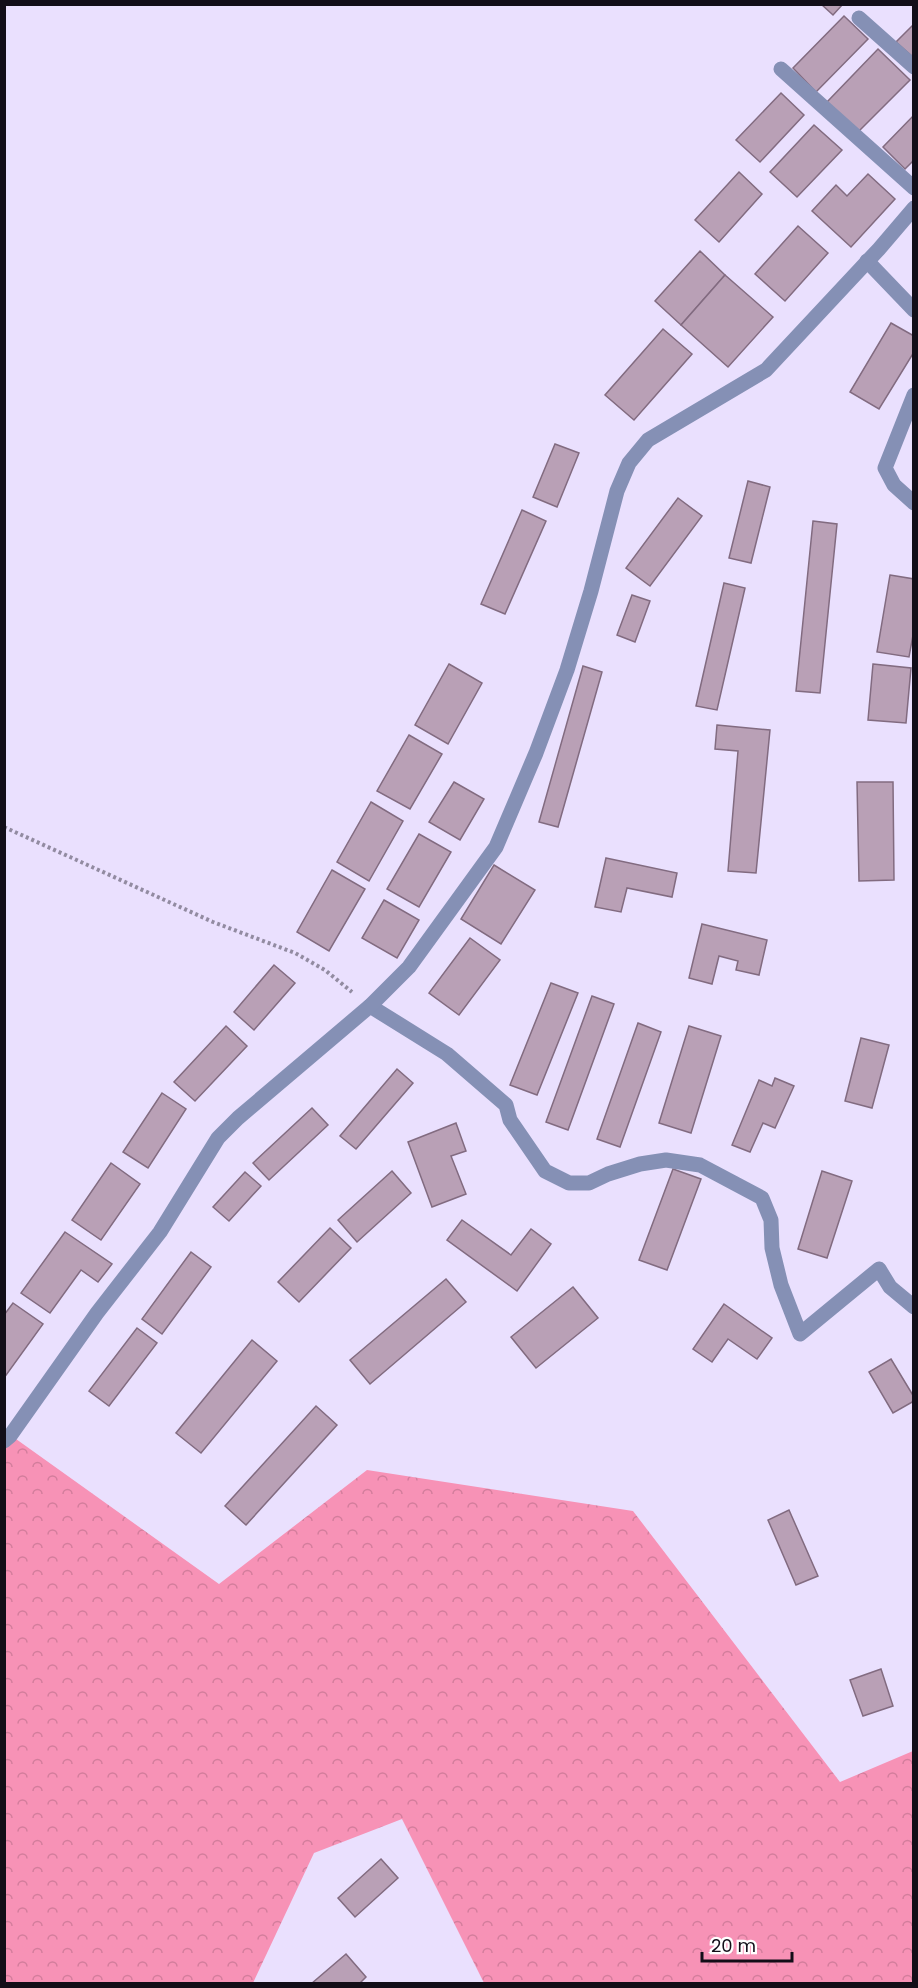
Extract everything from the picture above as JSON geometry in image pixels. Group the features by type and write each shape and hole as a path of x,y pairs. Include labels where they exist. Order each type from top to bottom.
{"street":[{"path":"859,18 914,67"},
{"path":"781,69 914,188"},
{"path":"4,1441 10,1436 97,1313 160,1232 218,1138 238,1118 369,1006 409,967 496,847 536,753 567,670 591,591 617,491 628,463 648,440 766,370 914,208"},
{"path":"867,261 914,310"},
{"path":"914,395 885,468 894,485 914,503"},
{"path":"369,1006 447,1054 506,1105 510,1120 545,1171 569,1183 589,1183 608,1174 640,1164 666,1160 700,1165 762,1198 771,1220 772,1248 781,1285 800,1334 879,1269 890,1287 914,1307"}],"path":[{"path":"4,827 213,922 295,953 325,970 369,1006"}],"green space":[{"path":"16,1439 219,1584 367,1470 633,1511 840,1782 913,1751 913,1983 484,1983 402,1819 314,1853 253,1983 5,1983 4,1448"}],"building":[{"path":"821,4 843,4 833,15"},
{"path":"844,16 868,39 816,92 793,68"},
{"path":"914,24 914,58 896,42"},
{"path":"878,49 910,80 858,132 827,102"},
{"path":"781,93 804,115 760,162 736,140"},
{"path":"914,115 914,160 905,169 883,147"},
{"path":"814,125 842,150 797,197 770,172"},
{"path":"739,172 762,194 719,242 695,220"},
{"path":"868,174 895,199 851,247 812,211 836,185 847,196"},
{"path":"798,226 828,253 785,301 755,274"},
{"path":"700,251 725,275 681,325 655,301"},
{"path":"725,275 773,317 728,367 681,325"},
{"path":"891,323 914,336 914,352 879,409 850,392"},
{"path":"663,329 692,354 634,420 605,395"},
{"path":"555,444 579,453 557,507 533,497"},
{"path":"748,481 770,487 751,563 729,558"},
{"path":"678,498 702,516 650,586 626,568"},
{"path":"522,510 546,521 505,614 481,604"},
{"path":"813,521 837,524 820,693 796,691"},
{"path":"890,575 914,579 914,630 909,657 877,652"},
{"path":"724,583 745,588 717,710 696,706"},
{"path":"632,595 650,601 635,642 617,635"},
{"path":"449,664 482,683 448,744 415,725"},
{"path":"873,664 911,668 906,723 868,720"},
{"path":"583,666 602,672 558,827 539,822"},
{"path":"717,725 770,730 756,873 728,871 738,751 715,749"},
{"path":"409,735 442,754 410,809 377,791"},
{"path":"454,782 484,799 460,840 429,822"},
{"path":"857,782 893,782 894,880 859,881"},
{"path":"371,802 403,821 369,881 337,862"},
{"path":"419,834 451,852 419,907 387,889"},
{"path":"606,858 677,873 672,897 627,888 621,912 595,907"},
{"path":"494,865 535,890 501,944 461,919"},
{"path":"332,870 365,889 329,951 297,932"},
{"path":"384,900 419,920 397,958 362,938"},
{"path":"702,924 767,940 759,975 736,970 738,961 719,956 712,984 689,978"},
{"path":"470,938 500,960 459,1015 429,993"},
{"path":"274,965 295,983 254,1030 234,1012"},
{"path":"551,983 578,993 537,1095 510,1085"},
{"path":"592,996 614,1004 568,1130 546,1122"},
{"path":"638,1023 661,1032 620,1147 597,1139"},
{"path":"226,1026 247,1046 195,1101 174,1082"},
{"path":"689,1026 721,1036 691,1133 659,1123"},
{"path":"861,1038 889,1045 872,1108 845,1101"},
{"path":"397,1069 413,1083 356,1149 340,1136"},
{"path":"775,1078 794,1086 775,1128 763,1123 750,1152 732,1145 759,1080 772,1086"},
{"path":"162,1093 186,1109 148,1168 123,1152"},
{"path":"312,1108 328,1125 269,1180 253,1163"},
{"path":"456,1123 466,1151 451,1156 466,1194 432,1207 408,1142"},
{"path":"111,1163 140,1184 101,1240 72,1220"},
{"path":"673,1169 701,1179 667,1270 639,1260"},
{"path":"392,1171 411,1193 357,1242 338,1220"},
{"path":"822,1171 852,1181 827,1258 798,1249"},
{"path":"245,1172 261,1186 229,1221 213,1207"},
{"path":"462,1220 511,1255 531,1229 551,1244 517,1291 447,1240"},
{"path":"330,1228 351,1248 299,1302 278,1282"},
{"path":"65,1232 112,1264 98,1282 81,1270 50,1313 21,1293"},
{"path":"191,1252 211,1267 162,1334 142,1319"},
{"path":"446,1279 466,1302 370,1384 350,1360"},
{"path":"573,1287 598,1318 536,1368 511,1337"},
{"path":"13,1303 43,1324 4,1378 4,1315"},
{"path":"724,1304 772,1338 757,1359 728,1339 712,1362 693,1349"},
{"path":"137,1328 157,1343 109,1406 89,1391"},
{"path":"252,1340 277,1361 201,1453 176,1433"},
{"path":"891,1359 914,1397 914,1401 893,1413 869,1372"},
{"path":"316,1406 337,1425 246,1525 225,1506"},
{"path":"789,1510 818,1576 796,1585 768,1520"},
{"path":"881,1669 893,1706 863,1716 850,1680"},
{"path":"381,1859 398,1878 355,1917 338,1898"},
{"path":"346,1954 366,1977 359,1984 311,1984"}]}
